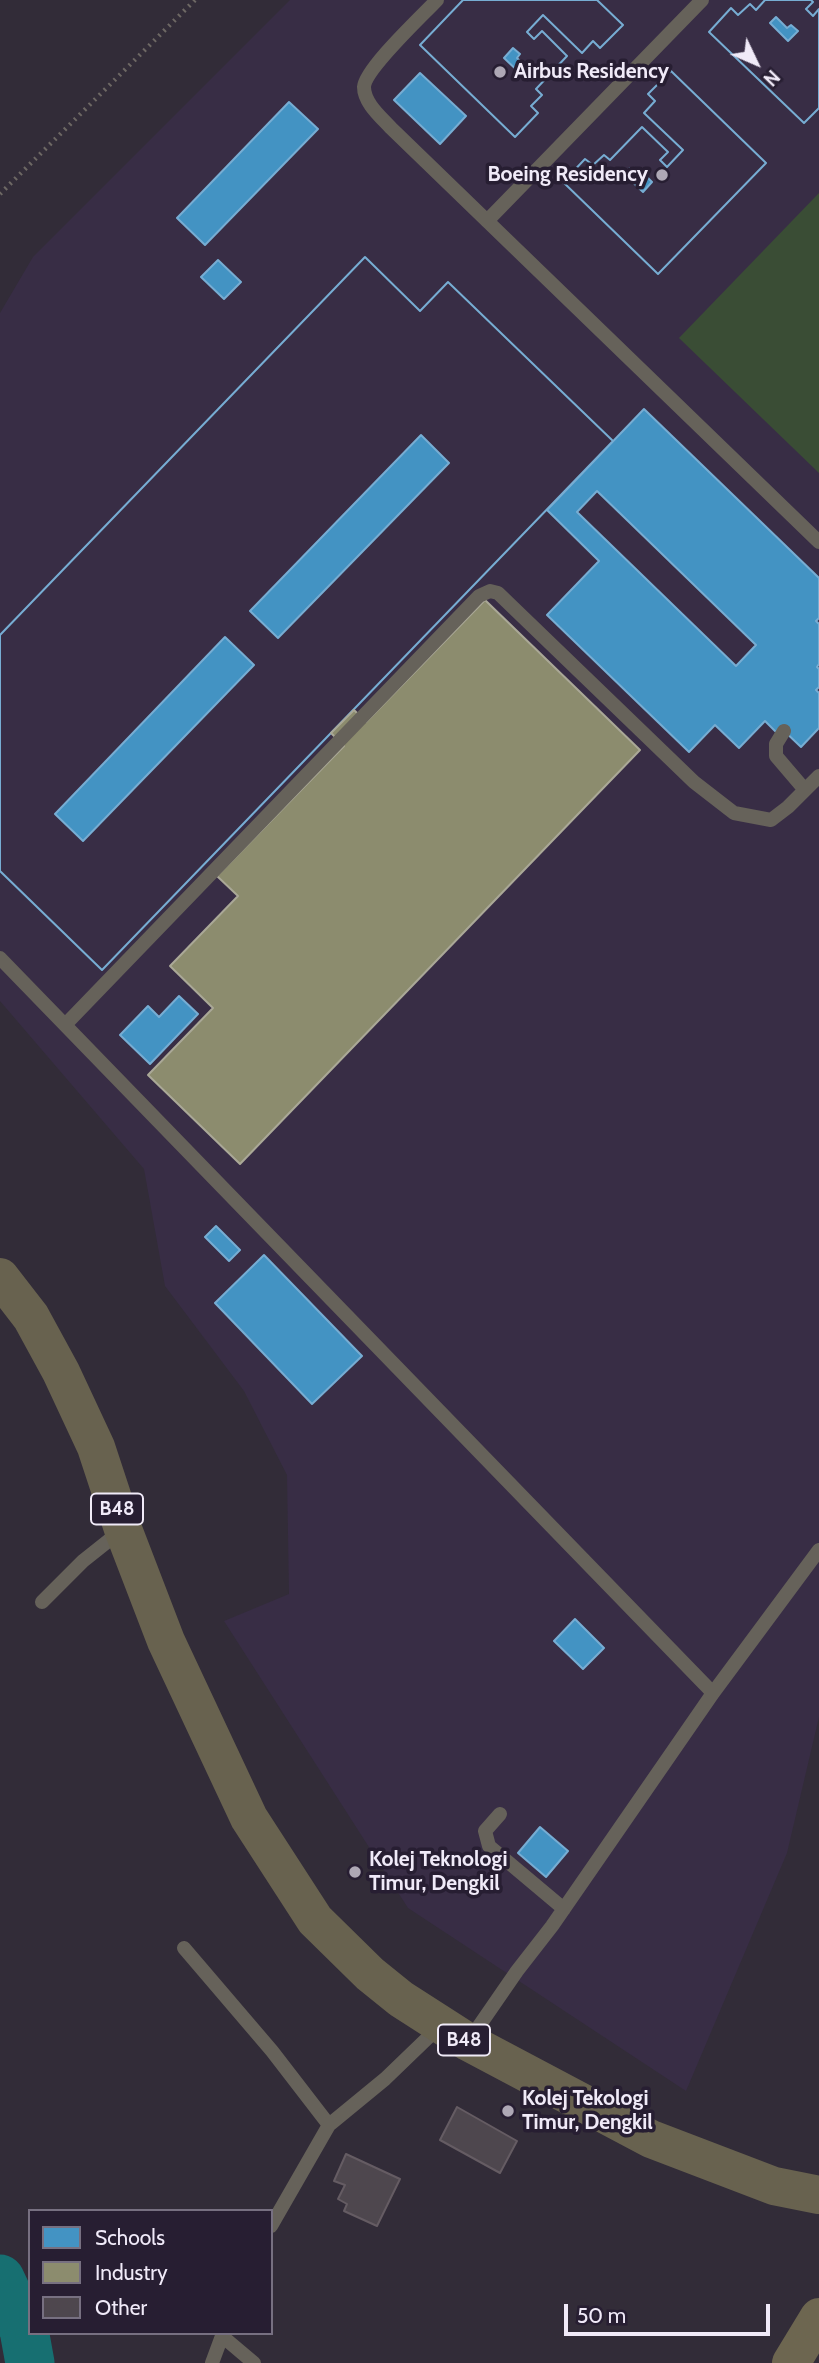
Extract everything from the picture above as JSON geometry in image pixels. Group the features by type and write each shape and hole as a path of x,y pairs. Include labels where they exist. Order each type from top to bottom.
{"highway":[{"path":"791,2363 819,2316"}],"main road":[{"name":"B48","path":"0,1277 31,1317 61,1372 96,1447 166,1642 243,1807 315,1920 370,1974 401,1999 454,2034 651,2139 774,2186 819,2195"}],"lane":[{"path":"437,0 372,68 364,87 369,103 819,542"},
{"path":"487,221 702,0"},
{"path":"65,1025 479,596 490,591 498,593 694,782 734,813 771,820 819,776"},
{"path":"780,738 776,756 805,790"},
{"path":"0,958 713,1693"},
{"path":"42,1602 83,1561 124,1530"},
{"path":"273,2222 329,2124 385,2079 454,2034 517,1971 564,1909 713,1693 819,1550"},
{"path":"500,1814 485,1830 489,1846 564,1909"},
{"path":"184,1948 272,2051 329,2124"},
{"path":"212,2363 223,2335 254,2363"}],"path":[{"path":"0,194 195,0"}],"shaded area":[{"path":"290,0 819,0 819,1717 787,1853 686,2091 408,1908 224,1621 289,1594 287,1475 244,1391 165,1286 144,1169 0,1001 0,313 33,257"}],"green space":[{"path":"819,193 819,473 679,338"}],"building: Schools":[{"name":"Airbus Residency","path":"463,0 597,0 623,25 600,48 593,41 582,53 543,15 527,32 534,39 542,31 567,56 536,89 542,95 531,106 538,113 515,137 420,45","holes":["513,48 520,54 517,58 528,69 522,75 504,58"]},
{"name":"Airbus Residency","path":"463,0 597,0 623,25 600,48 593,41 582,53 543,15 527,32 534,39 542,31 567,56 536,89 542,95 531,106 538,113 515,137 420,45"},
{"path":"765,0 811,0 813,2 806,9 813,16 819,9 819,108 804,123 709,32 731,8 738,15 750,4 756,10","holes":["776,17 787,28 791,25 798,31 788,41 770,23"]},
{"path":"765,0 811,0 813,2 806,9 813,16 819,9 819,108 804,123 709,32 731,8 738,15 750,4 756,10"},
{"name":"Boeing Residency","path":"671,71 766,163 658,274 563,182 585,159 593,165 604,155 610,160 642,127 668,152 660,160 667,167 683,150 644,113 655,101 648,94","holes":["630,168 642,179 645,175 652,182 643,192 624,174"]},
{"name":"Boeing Residency","path":"671,71 766,163 658,274 563,182 585,159 593,165 604,155 610,160 642,127 668,152 660,160 667,167 683,150 644,113 655,101 648,94"},
{"path":"420,73 466,116 440,144 394,100"},
{"path":"289,102 318,129 205,245 177,218"},
{"path":"365,257 420,311 448,282 613,441 102,970 0,871 0,635","holes":["421,435 449,463 278,638 250,611","225,637 254,665 83,841 55,814"]},
{"path":"365,257 420,311 448,282 613,441 102,970 0,871 0,635"},
{"path":"218,260 241,282 224,299 201,277"},
{"path":"644,409 819,578 819,618 816,621 819,624 819,687 816,690 819,693 819,728 801,747 780,727 776,732 765,721 739,748 715,725 689,752 547,615 599,561 547,510","holes":["597,491 756,645 736,666 577,512"]},
{"path":"179,996 198,1014 150,1064 120,1035 148,1006 159,1017"},
{"path":"216,1226 240,1250 229,1261 205,1237"},
{"path":"264,1255 362,1356 312,1404 215,1303"},
{"path":"575,1619 604,1648 583,1669 554,1641"},
{"path":"540,1827 568,1851 546,1877 518,1853"}],"building: Industry":[{"path":"485,600 640,750 240,1164 148,1075 213,1008 170,966 238,896 217,876 344,746 331,733 354,710 366,722"}],"building: Other":[{"path":"457,2107 517,2141 500,2173 440,2140"},
{"path":"346,2154 400,2179 377,2226 344,2211 347,2204 338,2199 345,2185 334,2181"}],"waterway":[{"path":"0,2279 24,2330 30,2363"}],"place":[{"name":"Airbus Residency","path":"500,72"},
{"name":"Boeing Residency","path":"662,175"},
{"name":"Kolej Teknologi Timur, Dengkil","path":"355,1872"},
{"name":"Kolej Tekologi Timur, Dengkil","path":"508,2111"}]}
